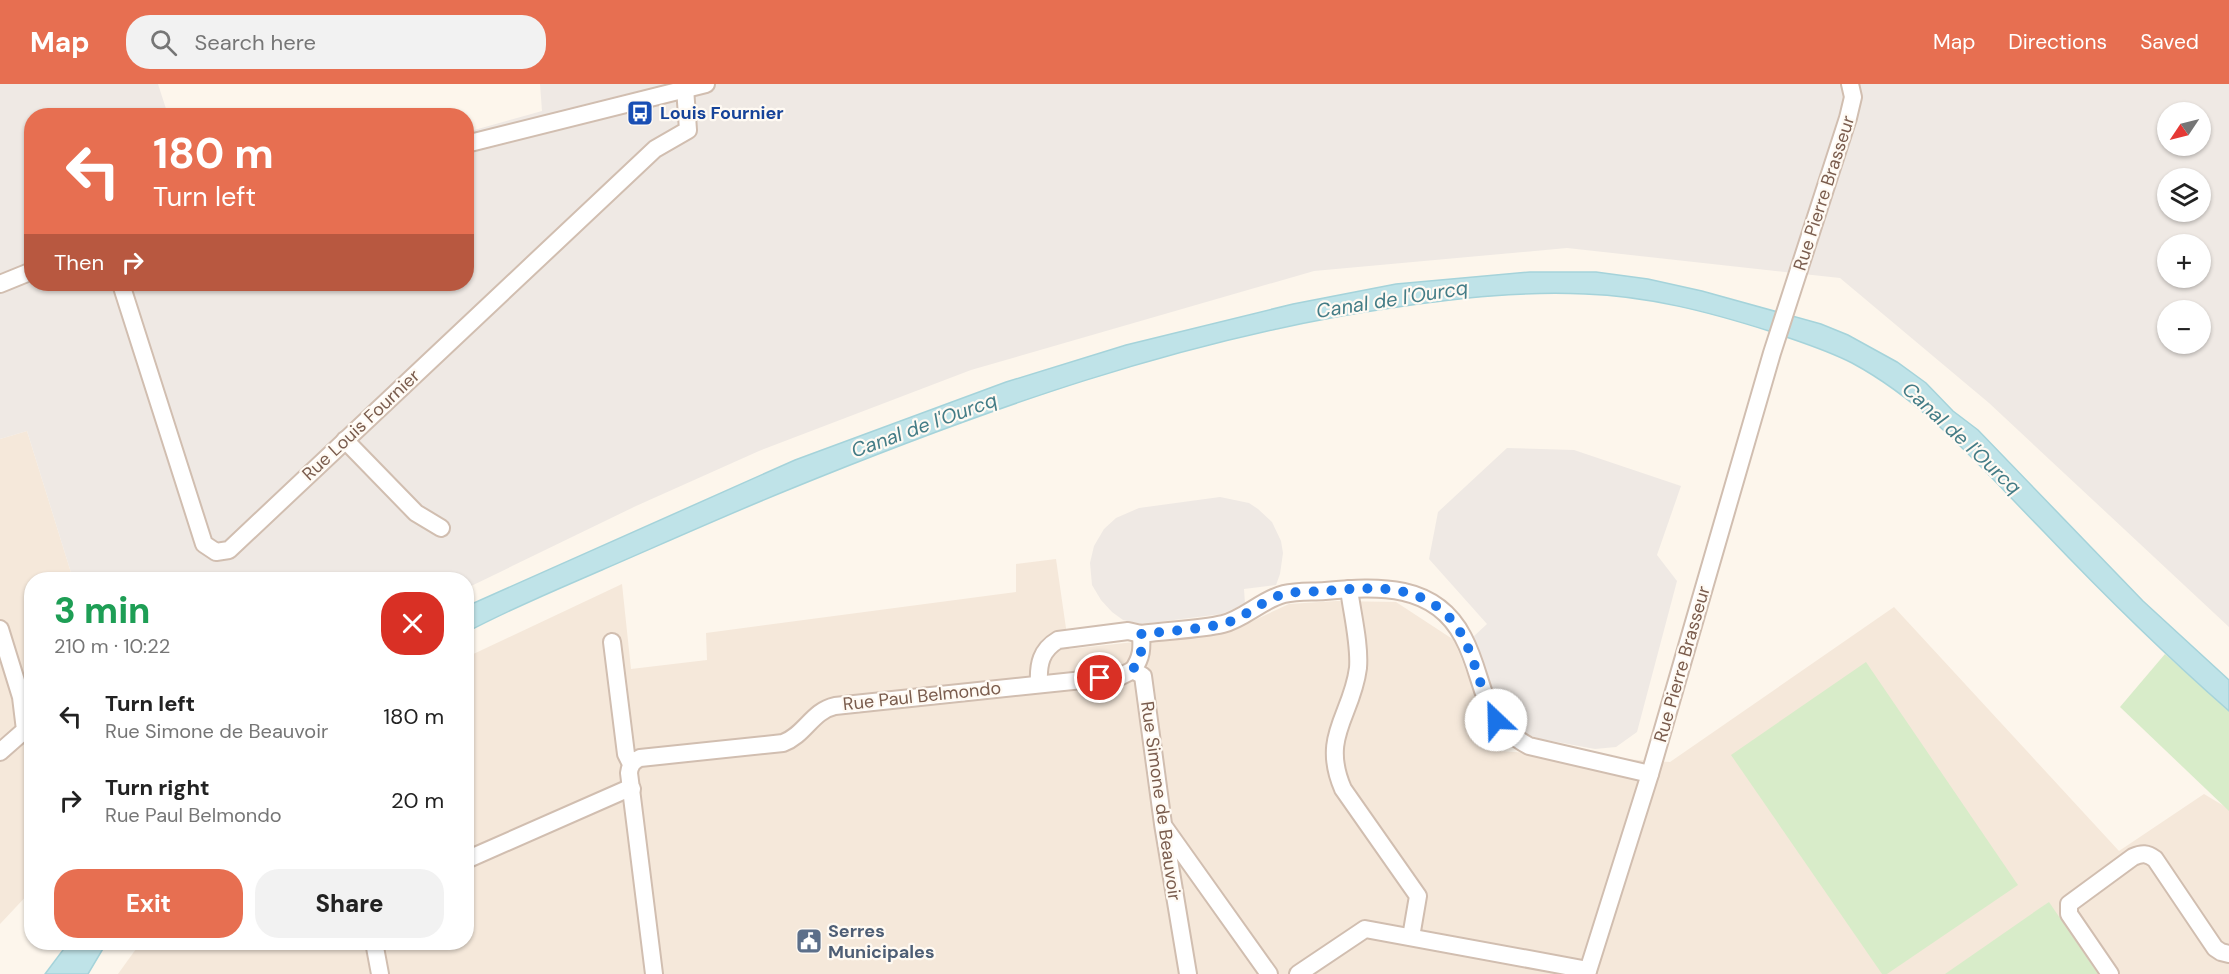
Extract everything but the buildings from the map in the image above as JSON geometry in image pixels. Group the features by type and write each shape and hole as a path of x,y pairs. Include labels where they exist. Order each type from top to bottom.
{"street":[{"path":"474,142 706,84"},
{"name":"Rue Pierre Brasseur","path":"1588,972 1650,774 1772,353 1848,118 1853,97 1850,84"},
{"name":"Rue Louis Fournier","path":"123,291 204,544 216,552 229,550 655,149 688,130 685,88"},
{"path":"0,284 24,274"},
{"path":"345,440 416,513 441,528"},
{"path":"1039,683 1039,668 1043,654 1049,645 1058,640 1128,631 1141,634 1224,624 1283,594 1349,589 1395,590 1413,593 1442,610 1463,637 1489,708 1496,720 1514,738 1529,746 1650,774"},
{"path":"1349,589 1358,666 1334,743 1337,774 1344,789 1418,896 1411,937"},
{"path":"0,629 21,697 24,722"},
{"path":"1133,670 1140,659 1141,634"},
{"path":"612,642 626,754 631,764 629,773 654,974"},
{"name":"Rue Paul Belmondo","path":"631,764 640,758 783,743 798,735 818,713 835,706 1121,676 1133,670"},
{"name":"Rue Simone de Beauvoir","path":"1133,670 1143,676 1163,824 1188,974"},
{"path":"0,752 24,731"},
{"path":"474,856 625,790 632,789"},
{"path":"1163,824 1269,974"},
{"path":"2110,974 2069,914 2069,904 2133,856 2141,853 2148,854 2155,860 2215,948 2229,954"},
{"path":"1298,974 1365,929 1588,972"},
{"path":"376,950 380,974"}],"shaded area":[{"path":"0,84 158,84 166,108 24,108 24,291 474,291 474,130 542,111 540,84 2229,84 2229,627 1989,403 1840,278 1567,248 1314,271 971,370 759,451 636,506 474,585 474,572 71,572 27,431 0,439"},
{"path":"27,431 71,572 24,572 24,898 0,924 0,439"},
{"path":"1507,448 1574,450 1681,486 1657,555 1677,581 1637,732 1616,747 1595,749 1541,739 1528,735 1516,724 1510,690 1492,693 1473,637 1487,624 1429,559 1438,512"},
{"path":"1220,497 1249,503 1272,522 1281,541 1283,553 1276,585 1244,589 1245,604 1222,614 1142,624 1123,620 1112,612 1092,585 1090,563 1094,546 1104,529 1116,518 1139,508"},
{"path":"1056,559 1069,649 1229,632 1289,604 1336,601 1396,602 1454,640 1498,751 1670,762 1894,607 2119,851 2204,794 2229,809 2229,974 118,974 135,950 474,950 474,654 622,584 631,669 707,660 706,633 1016,592 1016,564"}],"green space":[{"path":"2165,654 2229,711 2229,811 2120,707"},
{"path":"1866,662 2018,885 1887,974 1882,974 1731,755"},
{"path":"2049,902 2098,974 1945,974 2040,908"}],"water":[{"name":"Canal de l'Ourcq","path":"1530,272 1596,272 1648,279 1702,291 1821,324 1848,335 1897,362 1926,383 1953,411 1978,430 2143,601 2229,680 2229,711 2111,601 1954,440 1906,398 1880,380 1832,354 1746,324 1701,311 1609,295 1514,294 1398,307 1319,320 1162,357 1009,406 858,462 715,521 533,600 474,628 474,603 795,460 1006,382 1126,345 1293,304 1396,284"},
{"path":"63,950 102,950 88,974 45,974"}],"place":[{"name":"Louis Fournier","path":"640,113"},
{"name":"Serres Municipales","path":"809,941"}],"route":[{"path":"1100,678 1121,676 1133,670 1140,659 1141,634 1224,624 1283,594 1357,588 1395,590 1413,593 1429,601 1442,610 1454,623 1463,637 1489,708 1496,720"}]}
